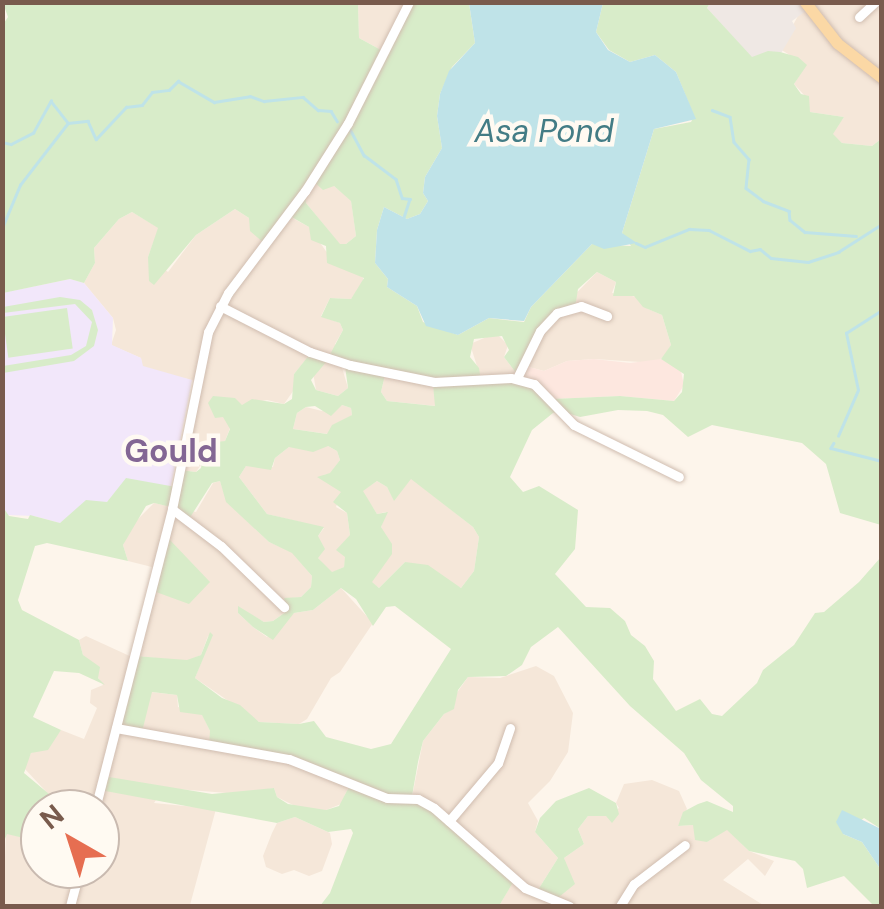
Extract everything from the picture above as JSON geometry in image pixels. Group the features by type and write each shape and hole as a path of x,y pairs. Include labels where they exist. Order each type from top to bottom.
{"main road":[{"path":"805,2 837,43 882,78"}],"street":[{"path":"100,789 172,509 208,332 220,306 305,191 348,123 409,2"},
{"path":"859,18 875,2"},
{"path":"220,306 325,359 434,382 516,378 543,389 582,430 679,477"},
{"path":"516,378 540,331 557,313 581,306 606,316"},
{"path":"172,509 220,546 284,606"},
{"path":"116,728 290,759 383,797 418,799 530,891 569,906"},
{"path":"449,821 498,762 510,728"},
{"path":"620,906 634,884 685,845"}],"shaded area":[{"path":"805,2 810,8 792,21 796,28 780,55 752,58 707,8 710,3"},
{"path":"358,3 406,3 381,50 359,38"},
{"path":"805,3 881,3 881,139 872,146 842,143 832,134 844,117 810,112 805,96 794,84 806,65 780,49"},
{"path":"312,180 334,186 351,200 356,236 346,244 340,245 306,203 305,189"},
{"path":"235,209 249,218 287,215 309,227 335,264 362,274 364,283 351,299 330,298 321,316 340,323 343,330 335,344 348,388 338,396 316,390 310,355 294,374 296,387 284,404 267,400 242,405 217,398 230,428 225,441 204,449 206,457 196,472 180,470 196,381 153,371 142,366 141,358 111,345 116,330 113,318 84,283 95,263 94,248 119,219 132,212 159,228 148,257 168,272 196,235"},
{"path":"597,272 616,282 612,293 638,297 648,309 662,315 671,345 665,355 656,363 594,359 567,361 544,371 525,366 547,323"},
{"path":"70,279 84,283 113,318 112,345 141,358 143,366 192,380 171,486 123,483 107,502 84,505 60,523 8,515 2,507 2,293"},
{"path":"496,333 508,345 504,357 519,377 482,382 470,344"},
{"path":"661,359 680,367 684,385 674,401 620,396 552,399 519,377 525,366 544,371 567,361 630,363"},
{"path":"385,375 433,385 436,406 387,401 381,392"},
{"path":"342,405 351,408 352,415 328,434 293,429 297,413 306,407 322,411"},
{"path":"328,446 337,451 340,460 330,474 323,475 342,492 336,507 347,513 350,535 344,567 331,573 318,558 318,536 324,528 267,514 239,477 246,466 273,467 275,458 289,447"},
{"path":"411,478 473,527 479,537 474,571 461,588 405,562 379,588 371,582 391,554 381,527 386,512 377,514 362,491 377,481 387,487 394,500"},
{"path":"220,481 227,502 269,542 292,552 312,576 311,587 301,597 285,599 287,611 273,621 264,622 238,607 238,613 253,627 267,637 294,613 313,610 341,588 373,623 340,672 331,678 307,719 299,724 259,722 195,678 212,635 208,636 201,655 187,661 135,656 156,568 128,561 123,545 131,526 154,503 196,512 213,483"},
{"path":"86,636 134,658 142,731 151,692 177,695 178,707 202,714 210,731 350,784 341,804 326,810 301,809 277,797 274,788 240,794 164,788 154,803 216,809 190,905 3,906 6,833 20,837 20,889 120,889 120,789 44,789 24,768 31,753 48,746 61,730 84,739 97,708 90,703 91,690 103,685 83,655 79,640"},
{"path":"536,666 554,676 573,713 568,752 550,781 528,803 538,821 535,832 558,858 536,893 551,901 549,906 499,906 514,880 412,797 423,741 444,714 454,708 456,694 468,677 500,678"},
{"path":"652,780 679,791 687,809 678,826 693,825 707,842 727,829 749,851 774,861 765,876 748,859 723,880 765,906 565,906 554,902 567,871 564,858 584,844 578,829 588,816 606,816 619,808 616,803 624,784"},
{"path":"295,817 330,833 332,844 322,871 309,876 294,870 282,874 266,867 263,856 277,823"}],"green space":[{"path":"3,3 358,3 359,38 381,50 406,3 469,3 475,43 452,67 440,94 437,116 442,148 425,177 423,193 428,201 420,214 407,219 384,207 377,230 375,263 388,279 387,287 417,306 423,322 458,335 489,318 524,322 531,307 592,244 631,246 622,233 654,129 691,122 694,116 676,72 655,55 630,62 609,50 596,32 603,3 710,3 707,8 752,57 768,51 780,52 798,57 807,65 794,84 801,94 809,96 810,112 844,117 833,134 842,143 872,146 881,139 881,525 840,513 826,464 802,443 712,425 688,437 663,415 647,411 618,410 580,417 561,411 553,413 532,430 510,477 523,492 539,486 578,510 575,549 555,574 586,607 610,608 625,621 631,635 645,646 654,661 653,679 676,711 700,699 712,714 722,716 757,683 763,670 794,645 815,613 824,612 881,557 881,829 864,818 843,834 862,842 881,870 881,906 874,906 844,876 807,888 803,869 795,861 749,851 727,830 707,842 695,840 693,825 678,826 683,812 698,804 707,801 733,812 733,806 701,780 684,753 630,706 558,627 531,647 522,665 506,676 468,677 458,690 454,709 444,714 423,741 418,762 412,796 425,802 515,879 499,906 320,906 330,893 353,833 351,829 328,832 295,817 277,823 120,794 120,789 100,789 103,776 212,794 274,788 277,797 288,804 326,810 339,806 350,785 304,764 209,745 210,731 202,715 180,712 177,695 152,692 142,732 116,726 135,656 187,660 201,655 210,632 213,635 195,678 222,698 240,705 259,722 314,721 326,737 371,749 391,744 451,649 395,606 386,607 373,626 356,599 341,588 313,610 294,613 273,640 253,627 238,613 238,606 264,622 273,621 287,611 284,598 301,597 311,587 312,576 292,553 269,542 226,502 220,481 212,483 189,519 171,507 154,503 146,506 123,545 128,561 47,543 35,546 18,600 22,610 79,640 83,655 100,667 98,678 105,685 79,673 54,671 33,717 61,730 48,750 31,753 24,773 43,789 20,789 20,837 7,834 3,844 3,507 9,516 28,519 30,515 60,523 86,500 107,502 126,478 176,487 180,470 196,472 201,468 204,449 209,443 225,441 230,429 223,417 215,418 208,403 213,396 235,398 242,405 252,399 284,404 292,399 294,374 310,354 327,360 343,330 340,323 321,317 330,298 351,299 364,278 327,263 326,246 311,240 309,227 288,215 264,243 250,231 249,218 235,209 196,235 154,285 149,281 148,257 158,228 132,212 119,219 94,248 95,263 84,283 70,279 3,293 2,26 8,17","holes":["312,180 323,190 334,186 351,201 356,236 346,244 340,244 306,203 305,189","597,272 616,282 613,296 634,296 643,307 662,315 671,345 661,359 684,374 682,392 674,401 620,396 552,399 518,379 481,381 479,368 470,357 474,339 502,336 509,350 504,357 519,377 547,323 575,308 578,289","327,361 345,366 348,388 338,396 316,390 311,380","385,375 433,385 435,406 387,401 381,392","342,405 351,408 352,415 332,425 327,434 293,429 297,413 306,407 315,406 331,416","328,446 337,451 340,460 330,473 317,477 341,492 333,502 347,513 350,535 336,550 345,557 344,567 332,572 318,558 325,549 318,536 324,527 267,514 239,477 246,466 271,470 275,458 289,447 313,452","411,479 473,527 479,537 474,571 461,588 428,565 405,562 379,588 372,582 392,554 392,544 381,527 388,512 377,514 363,491 377,481 387,487 394,501"]},
{"path":"60,297 80,300 92,310 98,330 94,346 74,361 3,373 3,366 71,355 86,346 92,322 75,304 3,313 3,307"},
{"path":"67,308 73,349 8,358 3,317"},
{"path":"169,539 210,582 189,604 156,592"},
{"path":"589,788 616,803 619,814 612,823 606,816 588,816 578,829 584,844 564,858 575,884 554,901 565,906 549,906 551,901 536,893 558,858 535,832 540,818 556,801"}],"water":[{"name":"Asa Pond","path":"469,3 603,3 596,32 608,50 630,62 655,55 676,72 696,119 654,129 622,233 637,243 604,249 592,244 531,307 524,321 489,318 458,335 426,326 417,306 387,287 388,279 375,263 377,230 384,207 407,219 420,214 428,201 423,193 425,177 442,148 437,116 440,94 449,71 475,43"},
{"path":"842,810 881,829 881,870 862,842 843,834 836,822"}],"waterway":[{"path":"2,228 20,185 68,123 88,121 96,139 126,107 142,105 152,92 169,90 178,81 214,102 250,96 264,101 303,97 318,110 331,111 337,121"},
{"path":"2,142 11,144 33,133 51,101 68,123"},
{"path":"712,110 730,117 734,142 749,159 746,188 763,201 789,211 790,220 805,232 856,236"},
{"path":"350,129 364,155 396,179 402,198 410,199 404,218"},
{"path":"636,243 645,247 689,229 709,230 750,251 760,249 771,258 808,262 838,252 882,224"},
{"path":"838,436 858,390 846,333 882,310"},
{"path":"834,443 831,448 882,461"}],"district":[{"name":"Gould","path":"171,451"}]}
